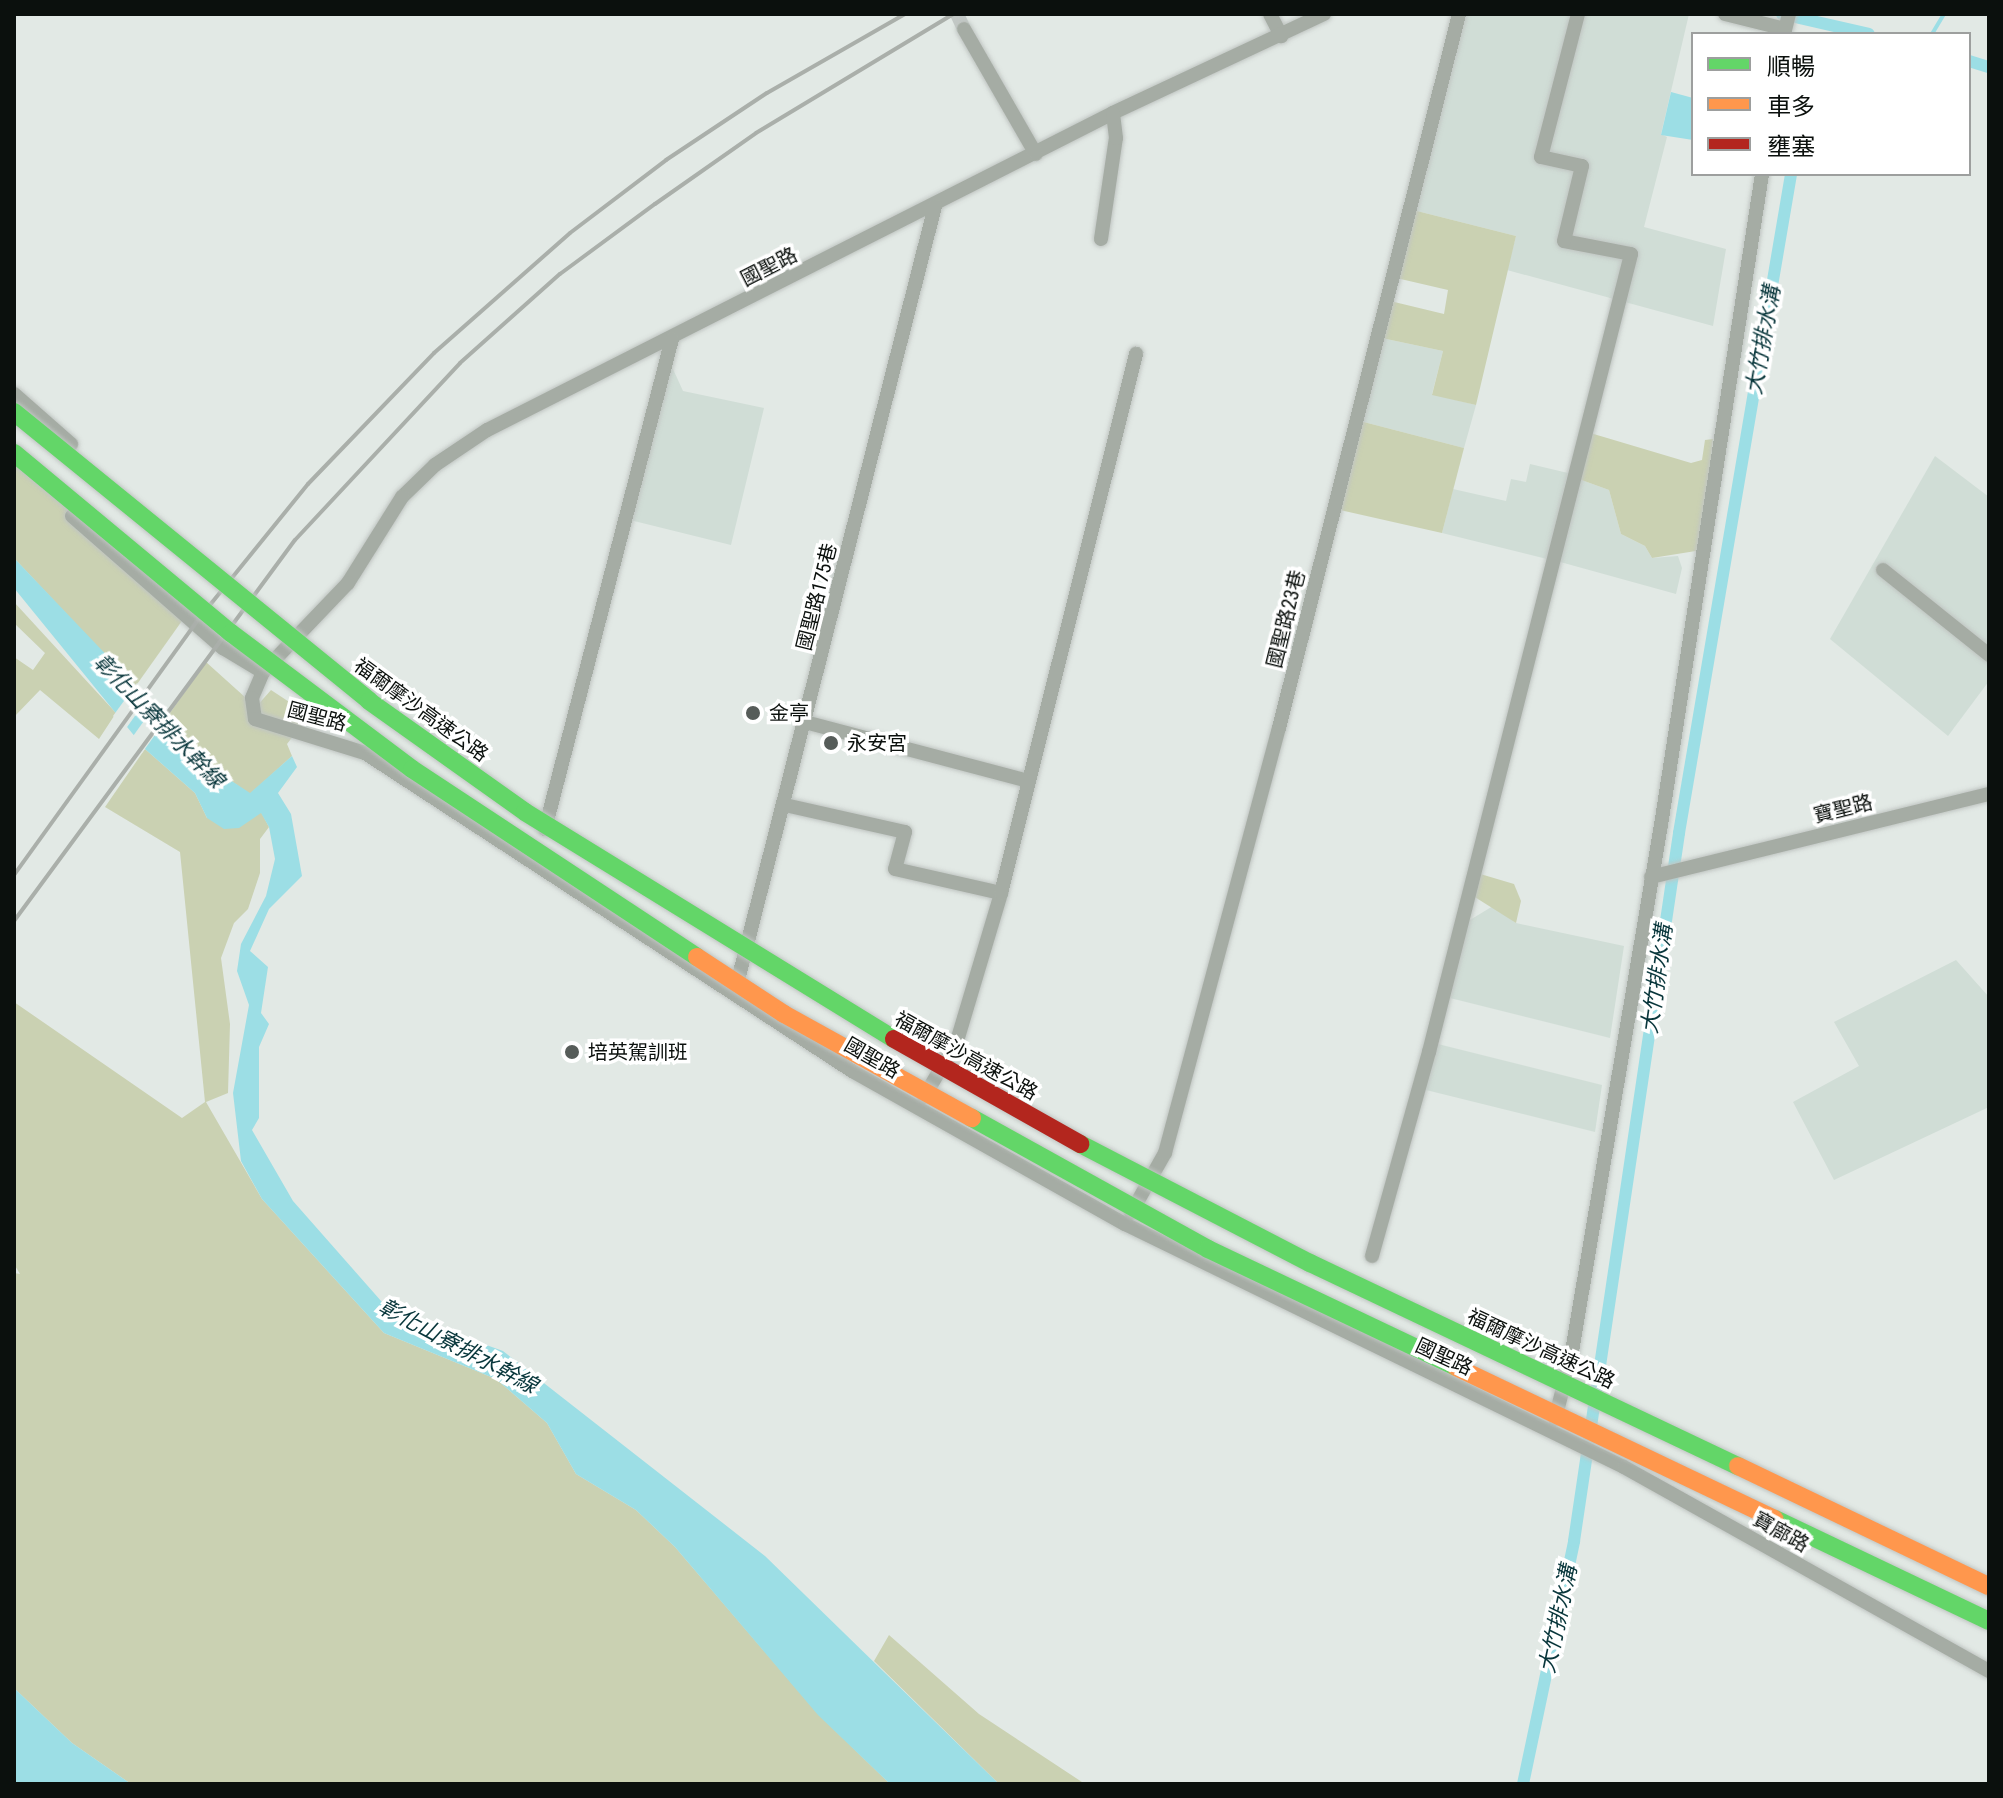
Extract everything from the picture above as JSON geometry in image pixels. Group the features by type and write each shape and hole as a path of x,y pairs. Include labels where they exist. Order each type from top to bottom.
{"highway":[{"name":"福爾摩沙高速公路","path":"14,412 369,701 551,828 811,992 1053,1130 1310,1263 1989,1586"},
{"path":"14,453 231,633 412,769 784,1014 1208,1249 1989,1621"}],"street":[{"path":"1270,14 1281,36"},
{"name":"國聖路","path":"1324,14 1113,113 935,206 487,430 435,465 402,497 348,583 263,672 252,698 255,719 365,753 733,996 918,1108 1125,1224 1552,1431"},
{"name":"國聖路23巷","path":"1125,1224 1165,1153 1279,728 1459,14"},
{"path":"1372,1256 1429,1052 1631,254 1564,241 1582,166 1541,157 1578,14"},
{"path":"1725,14 1786,26"},
{"path":"964,29 1036,154"},
{"path":"1101,239 1116,138 1113,113"},
{"path":"1552,1431 1571,1357 1651,877 1762,176"},
{"name":"國聖路175巷","path":"733,996 785,805 935,206"},
{"path":"535,868 672,339"},
{"path":"918,1108 957,1041 1001,893 1136,354"},
{"path":"14,394 112,479"},
{"path":"14,459 170,603 223,648 263,672"},
{"path":"1883,570 1989,655"},
{"path":"805,722 1028,781"},
{"name":"寶聖路","path":"1651,877 1989,794"},
{"path":"785,805 905,832 895,869 1001,893"},
{"name":"寶廍路","path":"1552,1431 1624,1467 1989,1671"}],"shaded area":[{"path":"1458,14 1689,14 1661,134 1667,137 1644,227 1726,249 1713,326 1507,270 1516,236 1409,209"},
{"path":"1377,337 1443,351 1432,394 1476,405 1464,448 1356,420"},
{"path":"673,369 683,391 764,408 731,545 626,519 663,370"},
{"path":"1935,456 1989,497 1989,681 1948,736 1830,639"},
{"path":"1530,464 1568,473 1547,559 1442,533 1453,489 1506,501 1511,479 1526,482"},
{"path":"1576,478 1609,490 1621,534 1645,546 1652,558 1678,556 1682,568 1676,594 1553,560"},
{"path":"1493,906 1516,923 1624,946 1610,1038 1446,997 1465,923"},
{"path":"1956,960 1989,997 1989,1107 1834,1180 1793,1102 1859,1066 1834,1022"},
{"path":"1434,1043 1602,1085 1595,1132 1422,1089"}],"green space":[{"path":"1409,209 1516,236 1476,405 1432,395 1443,351 1377,337 1386,300 1444,314 1448,290 1392,277"},
{"path":"1356,420 1464,448 1442,533 1340,510"},
{"path":"1587,432 1691,463 1702,460 1705,440 1713,439 1702,550 1652,558 1645,546 1621,534 1609,490 1576,478"},
{"path":"14,454 189,611 135,687 14,558"},
{"path":"14,602 116,713 99,739 40,690 14,717 14,657 33,670 45,653 14,623"},
{"path":"206,662 256,707 271,690 309,715 287,744 292,756 250,794 218,772 165,720"},
{"path":"145,749 195,793 207,818 261,812 269,827 260,839 260,873 248,909 234,923 221,958 230,1024 228,1093 206,1102 262,1199 384,1333 496,1379 547,1423 576,1474 636,1510 675,1547 818,1714 890,1784 131,1784 72,1743 14,1688 14,1273 20,1274 14,1264 14,1002 182,1118 205,1102 180,852 105,807"},
{"path":"1477,873 1514,884 1521,901 1516,923 1470,894"},
{"path":"889,1635 979,1714 1085,1784 999,1784 874,1661"}],"water":[{"path":"1671,92 1691,97 1691,140 1661,135"},
{"name":"彰化山寮排水幹線","path":"14,558 218,772 250,793 292,756 297,767 278,793 291,814 302,876 269,909 250,951 268,967 261,1013 269,1024 259,1047 259,1118 252,1130 293,1201 389,1310 503,1351 765,1556 999,1784 890,1784 818,1715 675,1547 636,1510 576,1474 547,1423 496,1379 384,1333 262,1199 241,1161 233,1093 249,1005 237,971 241,944 266,896 275,859 269,827 261,813 239,828 224,829 207,818 195,793 145,749 14,588"},
{"path":"14,1688 72,1743 131,1784 14,1784"}],"pier":[{"path":"137,683 149,696 125,730 113,716"},
{"path":"156,704 168,717 142,753 131,739"}],"waterway":[{"path":"1782,14 1860,32"},
{"path":"1933,32 1944,14"},
{"path":"1971,62 1989,67"},
{"name":"大竹排水溝","path":"1523,1784 1574,1541 1679,833 1791,176"}],"tunnel":[{"path":"957,14 964,29"}],"railway":[{"path":"14,875 201,616 308,484 434,353 570,233 666,160 767,93 905,14"},
{"path":"14,921 295,540 460,363 560,274 655,204 756,133 953,14"}],"traffic: fast":[{"path":"14,412 369,701 525,812 894,1039"},
{"path":"14,453 231,633 412,769 697,957"},
{"path":"972,1118 1208,1249 1456,1367"},
{"path":"1080,1144 1310,1263 1738,1466"},
{"path":"1775,1519 1989,1621"}],"traffic: slow":[{"path":"697,957 784,1014 972,1118"},
{"path":"1456,1367 1775,1519"},
{"path":"1738,1466 1989,1586"}],"traffic: jam":[{"path":"894,1039 1080,1144"}],"place":[{"name":"金亭","path":"753,713"},
{"name":"永安宮","path":"831,743"},
{"name":"培英駕訓班","path":"572,1052"}]}
